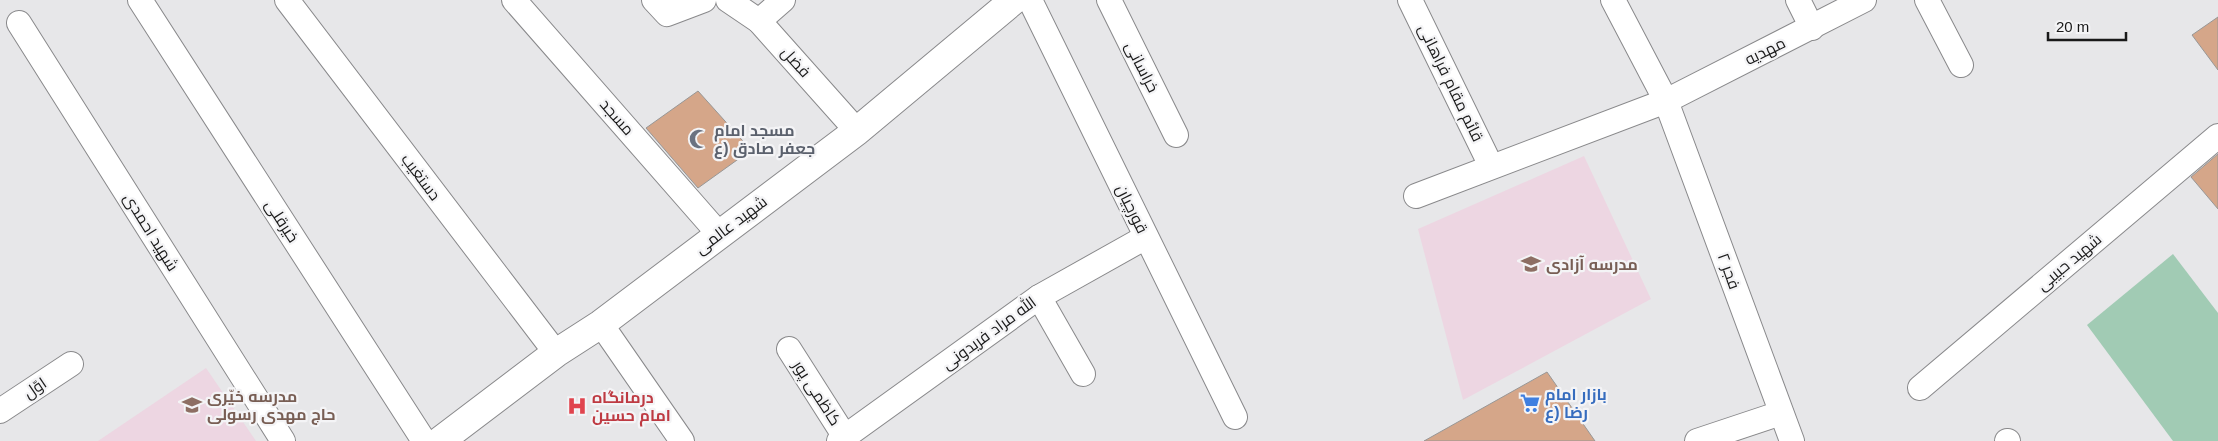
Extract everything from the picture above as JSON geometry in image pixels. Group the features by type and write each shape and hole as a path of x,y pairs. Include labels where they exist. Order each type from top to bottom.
{"main road":[{"name":"شهید عالمی","path":"440,441 556,353 601,324 857,130 1014,0"}],"street":[{"name":"خیرقلی","path":"140,0 424,441"},
{"name":"دستغیب","path":"287,0 556,353"},
{"name":"مسجد","path":"514,0 719,234"},
{"path":"654,0 667,14 704,0"},
{"name":"فضل","path":"728,0 759,21 857,130"},
{"path":"759,21 783,0"},
{"name":"قورچیان","path":"1030,0 1235,418"},
{"name":"خراسانی","path":"1109,0 1176,135"},
{"name":"قائم مقام فراهانی","path":"1410,0 1491,166"},
{"name":"فجر ۲","path":"1614,0 1666,101 1792,441"},
{"path":"1798,0 1812,28"},
{"name":"مهدیه","path":"1416,196 1666,101 1864,0"},
{"path":"1927,0 1961,64"},
{"name":"شهید احمدی","path":"19,22 283,441"},
{"name":"شهید حبیبی","path":"1920,388 2218,136"},
{"name":"الله مراد فریدونی","path":"842,439 1039,297 1146,237"},
{"path":"1039,297 1083,374"},
{"path":"601,324 682,441"},
{"name":"کاظمی پور","path":"788,349 842,439"},
{"name":"اوّل","path":"0,411 71,364"},
{"path":"1697,441 1781,413"}],"shaded area":[{"name":"مدرسه آزادی","path":"1584,156 1651,299 1463,400 1418,229"},
{"name":"مدرسه خیّری حاج مهدی رسولی","path":"206,368 256,441 98,441"}],"green space":[{"path":"2173,254 2218,313 2218,441 2173,441 2087,325"}],"building":[{"path":"2218,17 2218,70 2192,35"},
{"name":"مسجد امام جعفر صادق (ع","path":"698,91 751,150 698,188 646,128"},
{"path":"2218,154 2218,209 2191,177"},
{"name":"بازار امام رضا (ع","path":"1547,372 1595,441 1424,441"}],"place":[{"name":"مسجد امام جعفر صادق (ع","path":"699,139"},
{"name":"مدرسه آزادی","path":"1531,264"},
{"name":"بازار امام رضا (ع","path":"1530,403"},
{"name":"مدرسه خیّری حاج مهدی رسولی","path":"192,405"},
{"name":"درمانگاه امام حسین","path":"577,406"}]}
